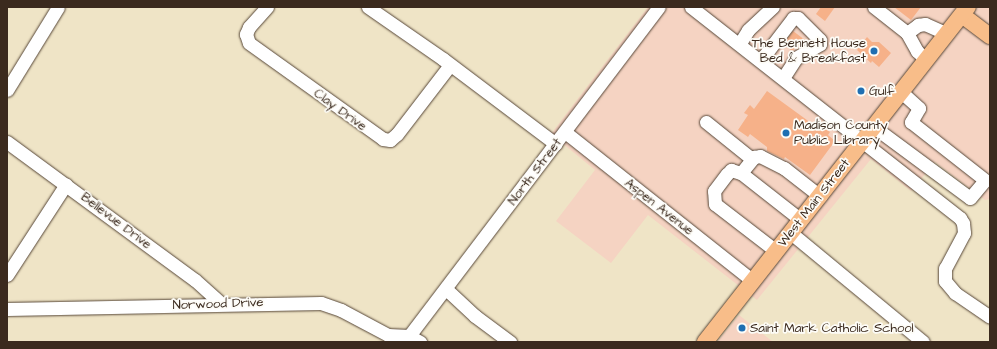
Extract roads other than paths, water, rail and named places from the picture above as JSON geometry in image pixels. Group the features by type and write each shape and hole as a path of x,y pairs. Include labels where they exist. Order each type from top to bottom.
{"main road":[{"name":"West Main Street","path":"705,342 965,11"},
{"path":"965,11 990,36"}],"street":[{"path":"7,90 58,7"},
{"name":"Clay Drive","path":"267,7 249,27 246,34 249,43 383,140 390,140 397,134 450,65"},
{"name":"North Street","path":"415,339 446,289 659,7"},
{"path":"691,7 761,60 963,223 962,241 946,268 945,281 955,293 990,317"},
{"path":"740,44 748,30 773,7"},
{"path":"874,7 908,33 917,51 926,60"},
{"path":"373,8 556,144"},
{"path":"761,60 793,18 798,18 820,40 820,44 796,58 783,78"},
{"path":"908,33 918,25 925,24 947,34"},
{"path":"874,127 970,198 988,176 911,122 919,108 901,92"},
{"path":"706,122 752,159"},
{"name":"Aspen Avenue","path":"565,132 753,281"},
{"name":"Bellevue Drive","path":"7,142 195,280 222,304"},
{"path":"741,173 752,159 760,156 784,168 820,196"},
{"path":"776,251 715,204 714,191 731,170 741,173 796,226 923,342"},
{"path":"7,276 66,184"},
{"path":"446,289 475,316 510,342"},
{"name":"Norwood Drive","path":"7,309 320,303 341,310 388,335 415,339"}],"place":[{"name":"The Bennett House Bed & Breakfast","path":"874,51"},
{"name":"Gulf","path":"861,91"},
{"name":"Madison County Public Library","path":"786,133"},
{"name":"Saint Mark Catholic School","path":"742,328"}]}
